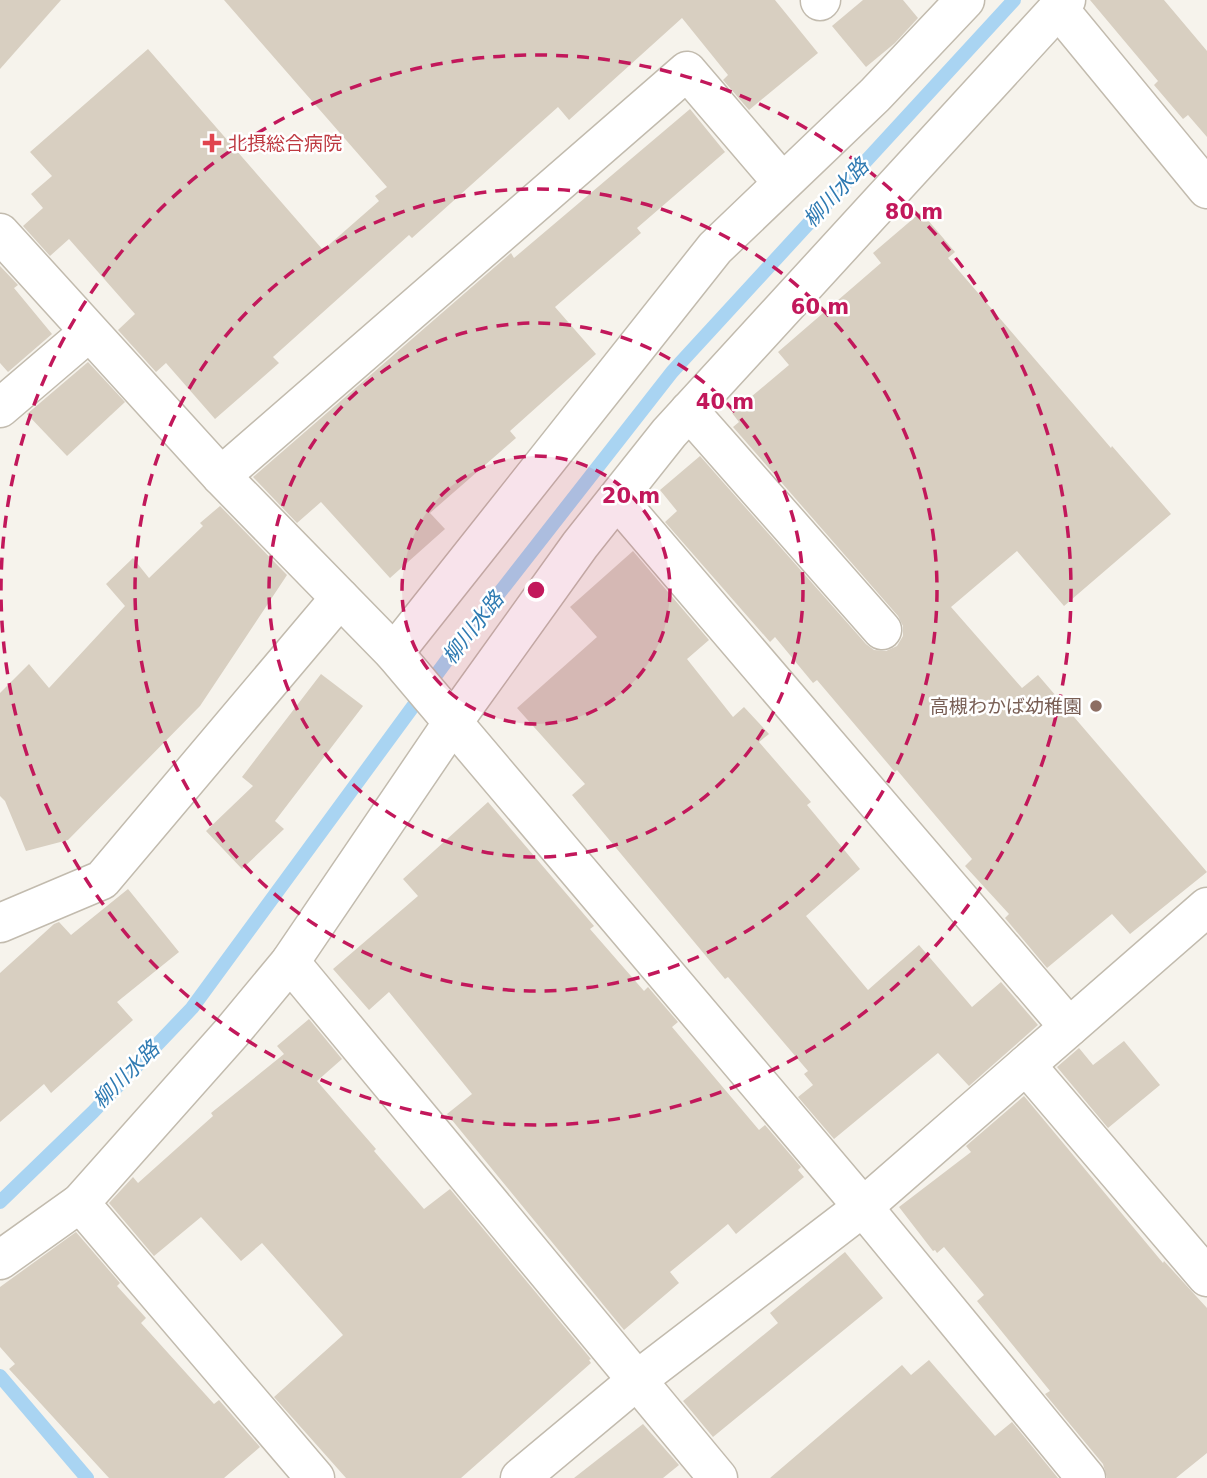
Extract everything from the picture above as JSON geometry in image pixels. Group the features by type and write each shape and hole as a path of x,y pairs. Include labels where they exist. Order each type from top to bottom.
{"street":[{"path":"0,1259 80,1203 232,1032 290,962 448,716 669,433 1062,4 1207,189"},
{"path":"401,660 715,248 875,95 948,6"},
{"path":"221,476 687,71 782,182"},
{"path":"0,233 221,476 401,660 863,1207 1086,1478"},
{"path":"0,408 89,332"},
{"path":"689,411 882,630"},
{"path":"617,499 1069,1027"},
{"path":"0,923 102,880 340,598"},
{"path":"520,1478 638,1380 863,1207 1207,907"},
{"path":"290,962 718,1478"},
{"path":"1026,1065 1207,1277"},
{"path":"80,1203 315,1478"}],"building":[{"path":"0,0 61,0 0,69"},
{"name":"北摂総合病院","path":"224,0 775,0 818,53 749,110 723,80 728,75 682,18 569,120 558,107 412,238 409,235 273,357 279,363 215,419 166,363 156,372 118,330 135,314 69,239 50,256 23,226 43,208 31,194 52,176 30,152 148,49 323,250 379,201 375,196 387,187"},
{"path":"863,0 903,0 918,18 895,43 866,67 832,26"},
{"path":"1090,0 1164,0 1207,51 1207,137 1188,115 1183,119 1154,85 1158,81"},
{"path":"690,109 725,152 637,228 641,233 555,307 596,354 510,431 516,438 430,513 445,529 390,578 321,502 297,523 253,477 511,253 514,258"},
{"path":"921,212 955,252 948,258 1171,514 1064,606 1017,551 951,607 1022,688 1038,675 1207,872 1130,934 1112,914 1047,968 1005,918 1009,914 965,866 972,859 897,770 895,772 817,680 813,683 775,637 770,642 665,522 677,511 660,490 700,456 866,644 874,650 886,651 897,646 903,636 903,626 898,616 733,427 739,422 732,413 789,365 778,352 881,263 873,253"},
{"path":"0,266 18,285 14,288 52,334 8,372 0,363"},
{"path":"88,362 125,402 67,456 27,414"},
{"path":"220,506 287,575 200,706 68,840 26,851 5,801 0,796 0,693 29,664 49,688 125,606 106,584 133,558 149,578 203,526 200,523"},
{"path":"633,551 709,640 687,659 733,717 744,707 769,734 759,742 811,802 807,805 860,869 806,916 868,990 919,945 972,1007 1001,982 1038,1025 969,1086 938,1053 834,1139 798,1097 813,1085 804,1074 808,1071 728,977 725,979 572,795 585,784 517,708 597,637 570,607"},
{"path":"321,674 363,706 275,821 284,829 242,869 206,831 253,786 242,777"},
{"path":"488,802 594,926 590,929 644,991 648,987 678,1022 672,1027 759,1130 765,1125 801,1167 798,1170 804,1177 736,1234 728,1224 670,1272 679,1283 624,1330 447,1114 472,1094 389,992 369,1010 333,969 418,896 403,879"},
{"path":"128,889 179,952 117,1002 133,1020 51,1093 44,1084 0,1122 0,973 54,924 59,922 71,935"},
{"path":"309,1019 342,1059 317,1081 376,1149 374,1151 424,1209 450,1189 591,1359 591,1363 461,1478 346,1478 274,1397 343,1335 262,1243 241,1261 201,1217 154,1256 109,1203 133,1177 138,1183 213,1116 211,1113 284,1054 277,1046"},
{"path":"1124,1041 1160,1085 1108,1128 1057,1067 1079,1048 1093,1065"},
{"path":"1024,1096 1163,1263 1164,1261 1207,1308 1207,1453 1176,1478 1107,1478 1103,1464 1045,1394 1050,1391 977,1301 984,1295 944,1247 937,1253 933,1251 899,1207 971,1152 966,1146"},
{"path":"76,1232 120,1283 117,1286 146,1318 141,1323 214,1404 219,1400 260,1447 224,1478 109,1478 9,1369 15,1364 0,1347 0,1287"},
{"path":"845,1252 883,1298 713,1437 683,1401 778,1323 770,1313"},
{"path":"929,1360 995,1436 1012,1422 1058,1478 770,1478 902,1365 911,1375"},
{"path":"643,1424 679,1465 663,1478 574,1478"}],"waterway":[{"name":"柳川水路","path":"0,1202 93,1112 192,1008 450,656 672,372 1014,0"},
{"path":"0,1376 87,1478"}],"place":[{"name":"北摂総合病院","path":"212,143"},
{"name":"高槻わかば幼稚園","path":"1096,706"}]}
